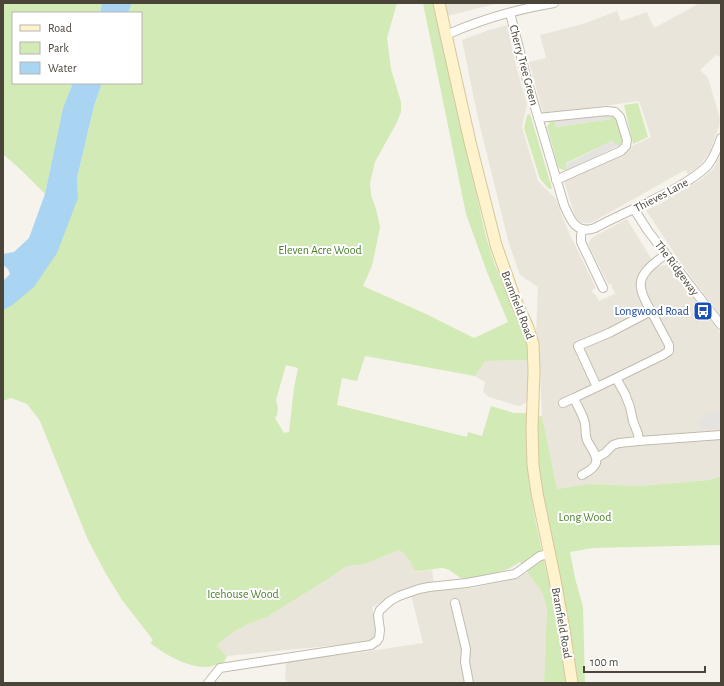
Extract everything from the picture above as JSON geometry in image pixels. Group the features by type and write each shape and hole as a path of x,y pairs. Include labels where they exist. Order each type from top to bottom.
{"street":[{"name":"Bramfield Road","path":"439,3 470,142 496,245 504,270 533,344 533,465 537,493 555,580 572,683"},
{"path":"446,36 476,22 510,12 554,3"},
{"name":"Cherry Tree Green","path":"510,12 538,118 564,205 569,218 575,226 583,230"},
{"name":"Cherry Tree Green","path":"538,118 608,111 615,112 620,117 627,140 626,146 621,151 556,180"},
{"name":"Thieves Lane","path":"583,230 594,228 669,193 702,171 707,167 714,155 721,138"},
{"name":"The Ridgeway","path":"634,209 641,221 721,326"},
{"path":"583,230 581,242 603,288"},
{"path":"563,403 669,351 669,345 642,294 640,282 651,266 666,254"},
{"path":"597,387 578,346 651,311"},
{"path":"616,378 627,400 639,440"},
{"path":"574,398 584,419 585,433 596,458 596,465 594,468 582,475"},
{"path":"596,458 616,444 639,440 721,435"},
{"path":"208,683 220,668 371,645 379,638 380,630 378,615 380,610 390,601 399,596 428,587 467,583 515,574 540,556 549,554"},
{"path":"455,603 466,649 465,662 469,683"}],"shaded area":[{"path":"444,3 499,3 447,16"},
{"path":"700,3 721,3 721,57 716,55 700,70 708,78 720,119 710,152 698,167 688,174 685,170 591,223 580,222 575,216 564,181 565,178 651,137 639,101 545,114 543,113 529,62 546,58 540,35 583,24 617,11 621,21 647,12 654,28"},
{"path":"507,25 516,66 527,104 522,127 538,181 556,199 570,235 596,288 591,291 596,295 599,301 615,294 611,284 608,284 589,246 589,242 593,237 627,219 652,260 658,267 667,265 670,268 721,334 721,476 709,480 639,486 588,484 557,489 542,416 539,346 536,334 538,287 520,275 509,244 478,118 462,40"},
{"path":"611,113 611,119 556,127 555,120"},
{"path":"612,141 618,146 567,170 566,164"},
{"path":"721,154 721,316 680,262 646,210 660,204 702,179 714,168"},
{"path":"529,360 528,400 522,405 518,406 489,397 483,392 485,382 475,376 485,361"},
{"path":"712,412 721,412 721,428 699,430 699,419 704,418 704,416"},
{"path":"399,550 406,555 412,563 414,570 420,572 432,570 434,583 407,589 372,607 377,634 376,638 370,642 227,656 217,646 232,633 246,625 267,617 347,566 365,564"},
{"path":"528,572 542,592 547,609 544,683 287,683 285,678 286,661 357,653 423,643 411,595 432,590 472,588 514,579"}],"green space":[{"path":"3,3 102,3 100,12 12,12 12,84 73,84 63,108 45,194 3,154"},
{"path":"132,3 397,3 387,38 391,69 401,102 401,112 375,162 370,183 371,195 380,227 372,266 363,286 426,314 474,338 508,322 487,272 466,214 423,3 433,3 486,237 495,265 523,331 529,360 485,361 475,376 365,356 357,381 342,378 337,405 467,437 468,432 482,436 491,406 514,413 527,413 526,447 529,481 534,515 556,615 566,683 544,683 547,609 542,592 520,562 510,568 493,574 478,578 465,579 442,568 422,571 414,570 408,558 399,550 365,564 347,566 267,617 246,625 232,633 217,646 227,656 222,663 208,667 200,667 185,663 163,652 150,643 153,640 122,600 88,540 40,421 27,404 11,398 3,401 3,310 11,306 78,198 77,178 94,106 102,84 142,84 142,12 128,12","holes":["286,365 298,368 289,432 284,433 275,418 278,408 276,400"]},
{"path":"638,103 648,137 633,144 624,105"},
{"path":"611,113 617,116 624,137 621,144 618,146 612,141 566,163 567,170 560,168 558,166 547,127 550,122 555,120 556,127 611,119"},
{"path":"530,114 552,188 551,189 549,189 540,179 524,128 527,115"},
{"name":"Long Wood","path":"542,416 557,489 588,484 639,486 709,480 721,476 721,545 593,548 570,552 583,607 585,683 578,683 573,647 541,489 537,455 537,417"}],"water":[{"path":"102,3 132,3 128,12 100,12"},
{"path":"73,84 102,84 94,106 77,178 78,198 57,253 34,287 11,306 3,310 3,281 10,274 8,269 3,265 3,254 14,252 29,238 45,194 63,108"}],"place":[{"name":"Longwood Road","path":"703,311"}],"park label":[{"name":"Eleven Acre Wood","path":"320,250"},
{"name":"Icehouse Wood","path":"243,594"}]}
